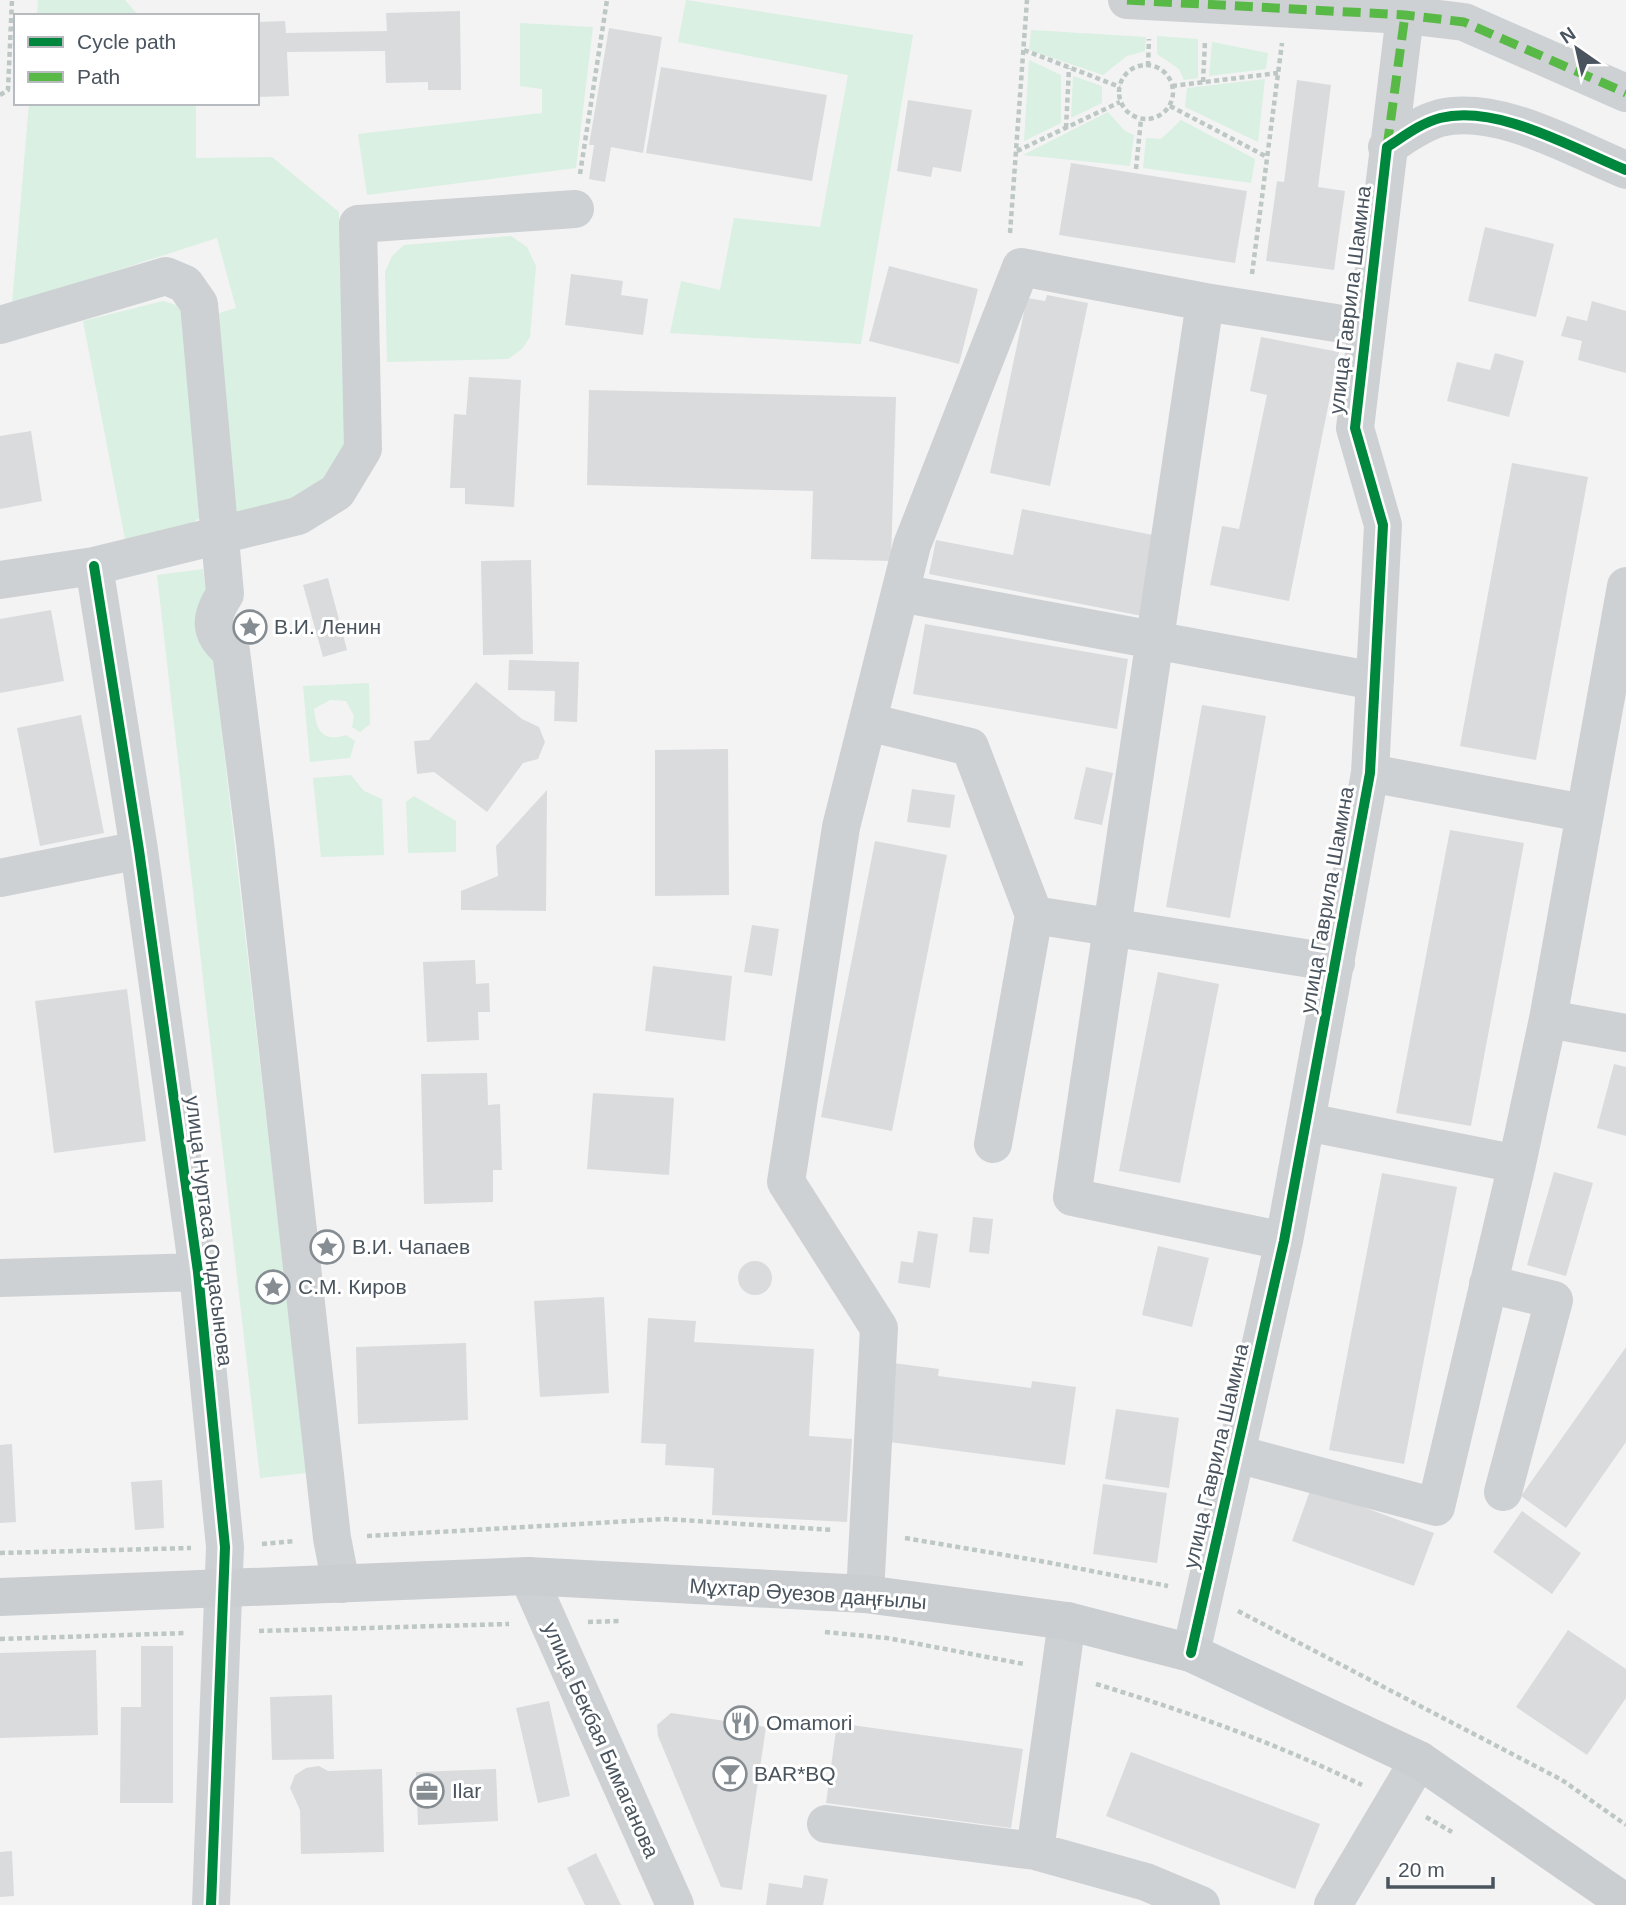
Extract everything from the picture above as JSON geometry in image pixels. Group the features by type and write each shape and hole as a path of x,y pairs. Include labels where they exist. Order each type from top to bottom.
{"main road":[{"name":"Мұхтар Әуезов даңғылы","path":"0,1597 528,1576 865,1594 1067,1621 1191,1653 1419,1760 1626,1903"}],"street":[{"path":"1126,0 1405,15 1464,22 1626,93"},
{"name":"улица Гаврила Шамина","path":"1191,1653 1284,1241 1370,774 1383,525 1355,428 1405,15"},
{"path":"1387,147 1439,118 1470,116 1502,119 1626,170"},
{"path":"0,580 94,566 298,516 337,492 363,449 358,224 575,209"},
{"path":"865,1594 878,1328 786,1182 841,827 912,545 1021,267 1247,310 1367,328"},
{"path":"0,325 166,276 185,284 199,304 225,594 215,610 212,626 218,641 231,651 332,1538 341,1584"},
{"path":"1205,302 1072,1197 1284,1241"},
{"name":"улица Нуртаса Ондасынова","path":"94,566 139,850 198,1272 225,1547 211,1905"},
{"path":"1237,1454 1436,1507 1517,1164 1548,1019 1626,586"},
{"path":"900,593 1375,681"},
{"path":"867,722 970,747 1034,915 993,1144"},
{"path":"1370,774 1583,813"},
{"path":"0,878 139,850"},
{"path":"1034,915 1111,930 1336,963"},
{"path":"1548,1019 1626,1033"},
{"path":"1307,1122 1517,1164"},
{"path":"0,1278 198,1272"},
{"path":"1488,1284 1554,1300 1503,1492"},
{"name":"улица Бекбая Бимаганова","path":"528,1576 675,1905"},
{"path":"1035,1851 1067,1621"},
{"path":"1333,1905 1419,1760"},
{"path":"826,1824 1035,1851 1146,1882 1201,1905"}],"path":[{"path":"0,95 8,90 12,0"},
{"path":"575,209 607,0"},
{"path":"1021,267 1010,235 1027,0"},
{"path":"1247,310 1286,9"},
{"path":"1024,50 1120,88"},
{"path":"1148,66 1163,72 1172,86 1170,106 1157,116 1142,119 1132,115 1121,102 1120,88 1130,70 1148,66"},
{"path":"1066,128 1069,68"},
{"path":"1172,86 1278,73"},
{"path":"1016,151 1121,102"},
{"path":"1170,106 1267,157"},
{"path":"1136,169 1142,119"},
{"path":"0,1639 629,1621"},
{"path":"819,1632 887,1638 979,1653 1061,1673 1189,1712 1284,1747 1395,1800 1462,1837"}],"green space":[{"path":"38,0 125,0 137,14 37,14"},
{"path":"686,0 913,35 861,344 670,333 681,281 720,290 734,218 820,227 848,75 678,42"},
{"path":"520,23 593,27 576,168 367,195 358,134 542,113 542,89 520,86"},
{"path":"1031,30 1146,37 1145,51 1127,56 1103,75 1029,50"},
{"path":"1157,36 1198,39 1198,78 1184,80 1179,69 1157,54"},
{"path":"1212,42 1268,53 1266,69 1209,76"},
{"path":"1029,60 1061,75 1061,123 1024,141"},
{"path":"1073,76 1102,86 1102,103 1071,118"},
{"path":"1265,79 1258,142 1185,107 1187,88"},
{"path":"29,105 196,105 196,158 272,157 339,212 349,433 339,466 297,500 233,514 209,316 236,308 217,238 12,304"},
{"path":"1108,112 1125,131 1134,135 1130,166 1023,155"},
{"path":"1181,120 1255,159 1251,183 1143,168 1146,138 1161,139"},
{"path":"511,236 527,247 536,266 530,337 522,349 508,359 387,362 385,272 392,256 404,245"},
{"path":"163,301 176,305 184,314 199,518 189,526 125,539 83,321"},
{"path":"203,569 307,1473 260,1478 157,575"},
{"path":"369,683 370,724 360,732 352,727 354,716 346,701 330,700 314,709 322,733 332,737 346,735 355,741 350,758 310,762 303,686"},
{"path":"351,775 364,791 382,799 384,855 321,857 313,778"},
{"path":"414,796 456,821 456,852 408,853 406,802"}],"building":[{"path":"460,11 461,90 428,90 428,82 386,83 385,51 287,52 289,96 259,97 259,22 285,21 286,33 387,31 386,13"},
{"path":"609,28 662,37 643,153 611,147 605,182 589,179 594,145 589,145"},
{"path":"661,67 827,95 812,181 646,153"},
{"path":"1297,80 1331,85 1318,187 1345,191 1334,270 1266,261 1277,181 1284,182"},
{"path":"908,100 972,110 961,172 933,167 931,177 897,171"},
{"path":"1071,163 1247,191 1235,263 1059,235"},
{"path":"1485,227 1554,244 1536,317 1468,301"},
{"path":"889,266 978,289 959,364 869,341"},
{"path":"571,274 623,281 621,295 648,299 643,335 565,325"},
{"path":"1047,295 1088,303 1050,486 990,473 1027,298 1045,301"},
{"path":"1592,301 1626,311 1626,373 1578,360 1582,341 1561,336 1567,316 1587,321"},
{"path":"1261,337 1339,352 1289,601 1210,585 1222,526 1239,529 1267,395 1250,391"},
{"path":"1495,353 1524,361 1509,417 1447,401 1457,362 1490,370"},
{"path":"469,377 521,380 514,507 465,504 465,488 450,488 454,414 466,415"},
{"path":"589,390 896,397 891,561 811,559 813,491 587,485"},
{"path":"31,431 42,501 0,509 0,436"},
{"path":"1512,463 1588,477 1536,760 1460,746"},
{"path":"1022,509 1158,536 1142,616 929,574 936,540 1013,555"},
{"path":"531,560 533,654 483,655 481,561"},
{"path":"328,578 347,650 323,657 303,585"},
{"path":"51,610 64,681 0,693 0,619"},
{"path":"925,624 1128,659 1117,729 913,694"},
{"path":"509,660 579,662 577,722 554,721 555,691 508,690"},
{"path":"476,682 522,719 539,727 545,742 538,759 523,763 487,812 434,772 417,774 414,741 429,740"},
{"path":"1202,705 1266,716 1230,918 1166,907"},
{"path":"81,715 104,833 40,846 17,728"},
{"path":"728,749 729,895 655,896 655,750"},
{"path":"1086,767 1113,773 1102,825 1074,819"},
{"path":"912,789 955,795 950,828 907,822"},
{"path":"547,790 546,911 461,910 461,891 498,876 496,846"},
{"path":"1450,830 1524,843 1471,1126 1396,1113"},
{"path":"875,841 947,855 892,1131 821,1117"},
{"path":"752,925 779,929 772,976 744,972"},
{"path":"475,960 476,984 489,983 490,1012 478,1012 479,1040 427,1042 423,962"},
{"path":"653,966 732,976 725,1041 645,1031"},
{"path":"1158,972 1219,984 1180,1183 1119,1171"},
{"path":"127,989 146,1141 54,1153 35,1001"},
{"path":"1614,1064 1626,1067 1626,1136 1597,1128"},
{"path":"487,1073 488,1105 500,1104 502,1170 493,1170 493,1202 424,1204 421,1074"},
{"path":"593,1093 674,1098 669,1175 587,1169"},
{"path":"1554,1172 1593,1183 1566,1276 1527,1265"},
{"path":"1382,1173 1457,1187 1404,1464 1329,1450"},
{"path":"973,1217 993,1219 989,1254 969,1252"},
{"path":"918,1231 938,1234 930,1288 898,1283 901,1261 913,1263"},
{"path":"1158,1246 1209,1258 1192,1327 1142,1315"},
{"path":"755,1261 767,1266 772,1278 767,1290 755,1295 743,1290 738,1278 743,1266"},
{"path":"604,1297 609,1393 540,1397 534,1301"},
{"path":"648,1318 696,1321 694,1342 814,1349 809,1436 852,1439 847,1522 712,1515 714,1468 665,1465 666,1444 641,1443"},
{"path":"466,1343 468,1420 358,1424 356,1347"},
{"path":"1626,1347 1626,1442 1566,1528 1521,1496"},
{"path":"893,1363 939,1369 938,1376 1031,1388 1032,1381 1076,1387 1065,1465 882,1441"},
{"path":"1116,1409 1179,1418 1169,1488 1105,1479"},
{"path":"12,1444 16,1522 0,1523 0,1445"},
{"path":"162,1480 164,1528 135,1530 131,1482"},
{"path":"1103,1484 1167,1493 1157,1563 1093,1554"},
{"path":"1311,1488 1434,1533 1414,1586 1292,1541"},
{"path":"1522,1511 1581,1553 1552,1594 1493,1552"},
{"path":"1568,1630 1626,1669 1626,1698 1587,1755 1516,1707"},
{"path":"141,1646 173,1646 173,1803 120,1803 121,1707 141,1707"},
{"path":"96,1650 98,1735 0,1738 0,1653"},
{"path":"332,1695 334,1759 272,1760 270,1697"},
{"path":"549,1701 570,1796 538,1803 516,1708"},
{"path":"671,1713 766,1727 742,1890 721,1887 658,1736 657,1725"},
{"path":"837,1723 1023,1749 1011,1828 826,1803"},
{"path":"1131,1752 1320,1824 1295,1889 1106,1816"},
{"path":"319,1766 328,1771 382,1769 384,1852 301,1854 300,1810 290,1788 295,1775 306,1768"},
{"path":"496,1769 498,1821 418,1825 416,1772"},
{"path":"12,1851 14,1896 0,1897 0,1852"},
{"path":"596,1853 621,1905 585,1905 567,1868"},
{"path":"804,1875 828,1879 823,1905 766,1905 769,1883 802,1888"}],"marked path":[{"path":"1127,0 1405,15 1464,22 1626,93"},
{"path":"1387,147 1405,15"}],"cycle path":[{"path":"1191,1653 1284,1241 1370,773 1383,525 1355,428 1387,147 1433,120 1462,115 1486,117 1534,130 1626,170"},
{"path":"94,566 139,850 198,1272 225,1547 211,1905"}],"place":[{"name":"В.И. Ленин","path":"250,627"},
{"name":"В.И. Чапаев","path":"327,1247"},
{"name":"С.М. Киров","path":"273,1287"},
{"name":"Omamori","path":"741,1723"},
{"name":"BAR*BQ","path":"730,1774"},
{"name":"Ilar","path":"427,1791"}]}
